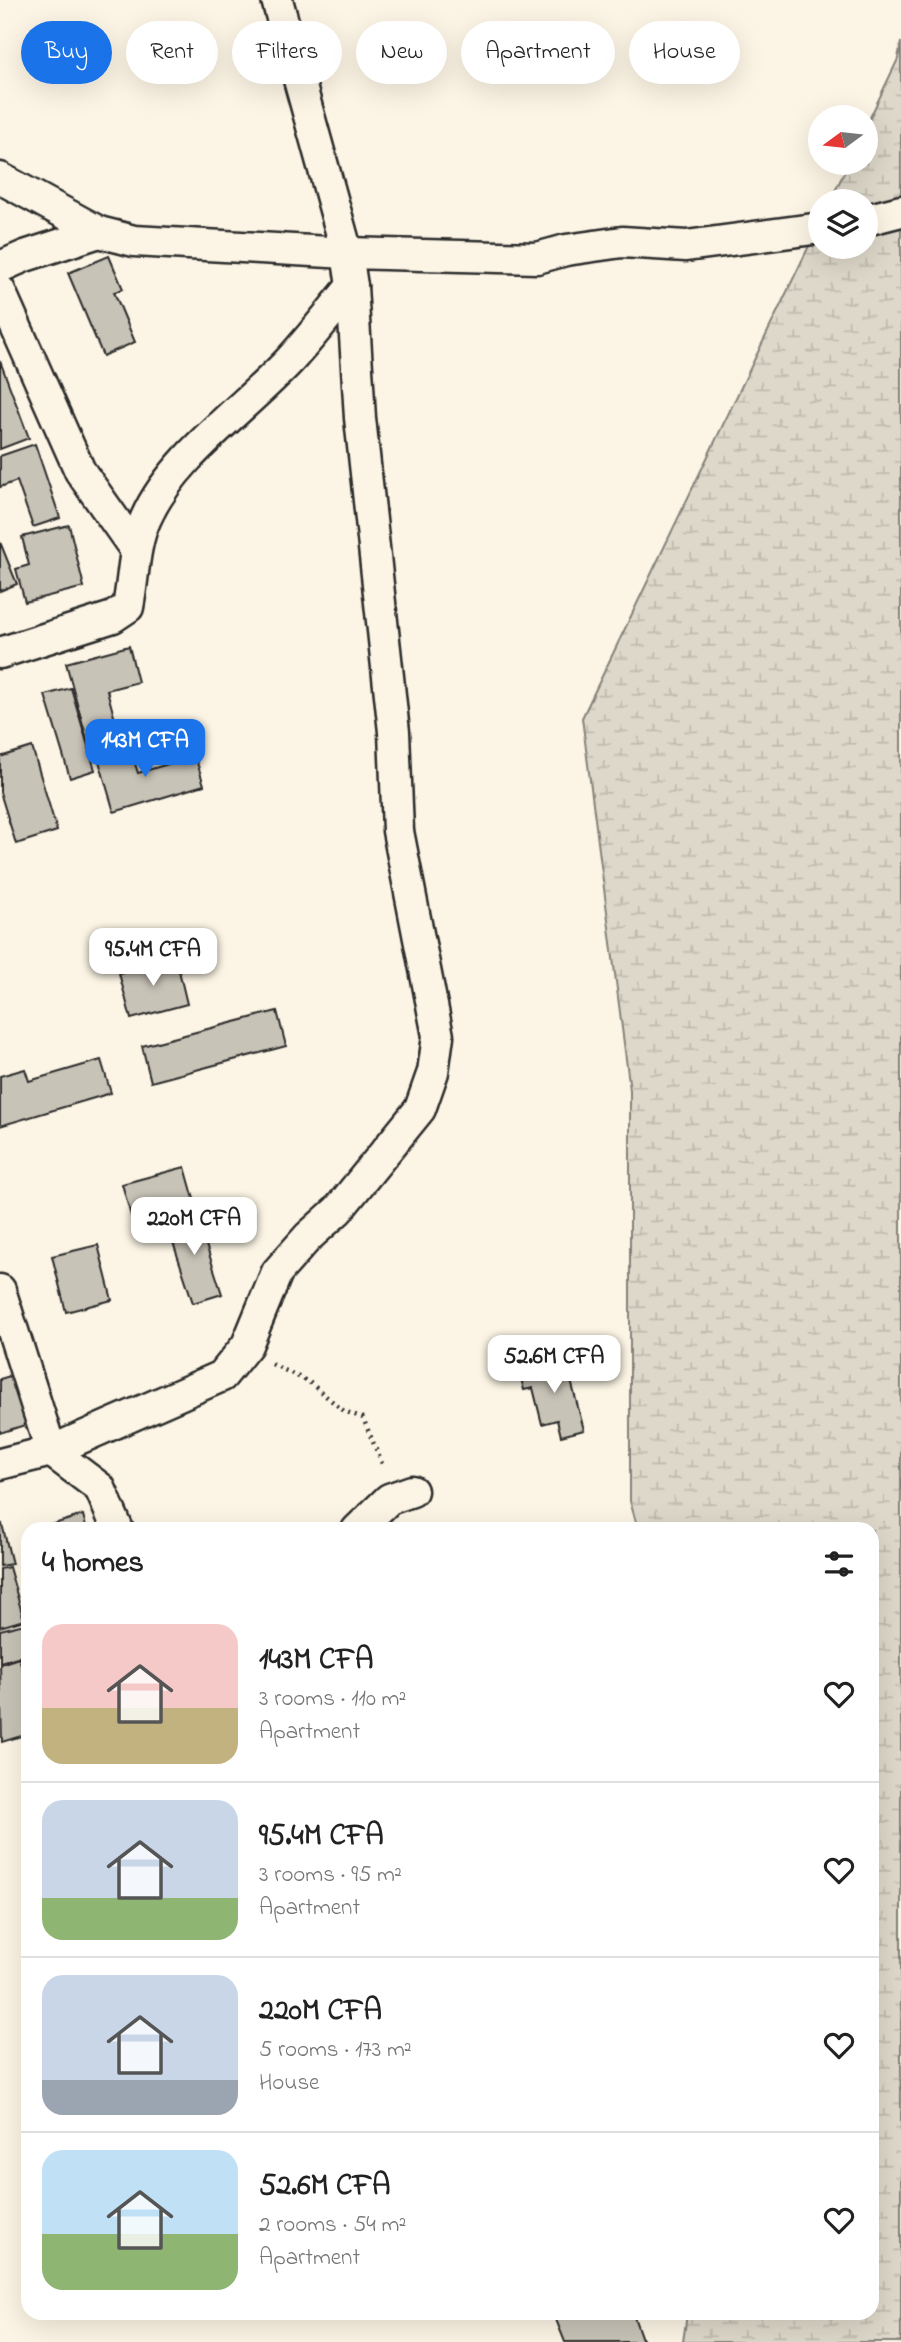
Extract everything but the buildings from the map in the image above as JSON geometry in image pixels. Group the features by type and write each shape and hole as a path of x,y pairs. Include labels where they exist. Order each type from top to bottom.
{"street":[{"path":"0,1464 51,1451 222,1376 243,1349 277,1272 308,1237 338,1210 421,1109 433,1072 438,1036 398,831 394,732 360,418 352,286 347,253 277,0"},
{"path":"0,178 99,232 134,241 347,253 537,258 566,250 622,242 686,246 808,230"},
{"path":"878,217 901,211"},
{"path":"0,267 99,232"},
{"path":"0,653 113,617 128,607 135,575 135,550 146,517 172,477 290,360 352,286"},
{"path":"0,291 80,471 135,550"},
{"path":"0,1290 51,1451 100,1488 115,1522"},
{"path":"367,1522 403,1495"}],"path":[{"path":"243,1349 309,1382 344,1411 363,1418 403,1495"}],"green space":[{"path":"901,42 901,2342 683,2342 686,2320 879,2320 879,1522 636,1522 630,1501 630,1090 582,718 808,248 808,259 878,259 878,189 836,189 843,175 878,175 876,105 898,59"}]}
